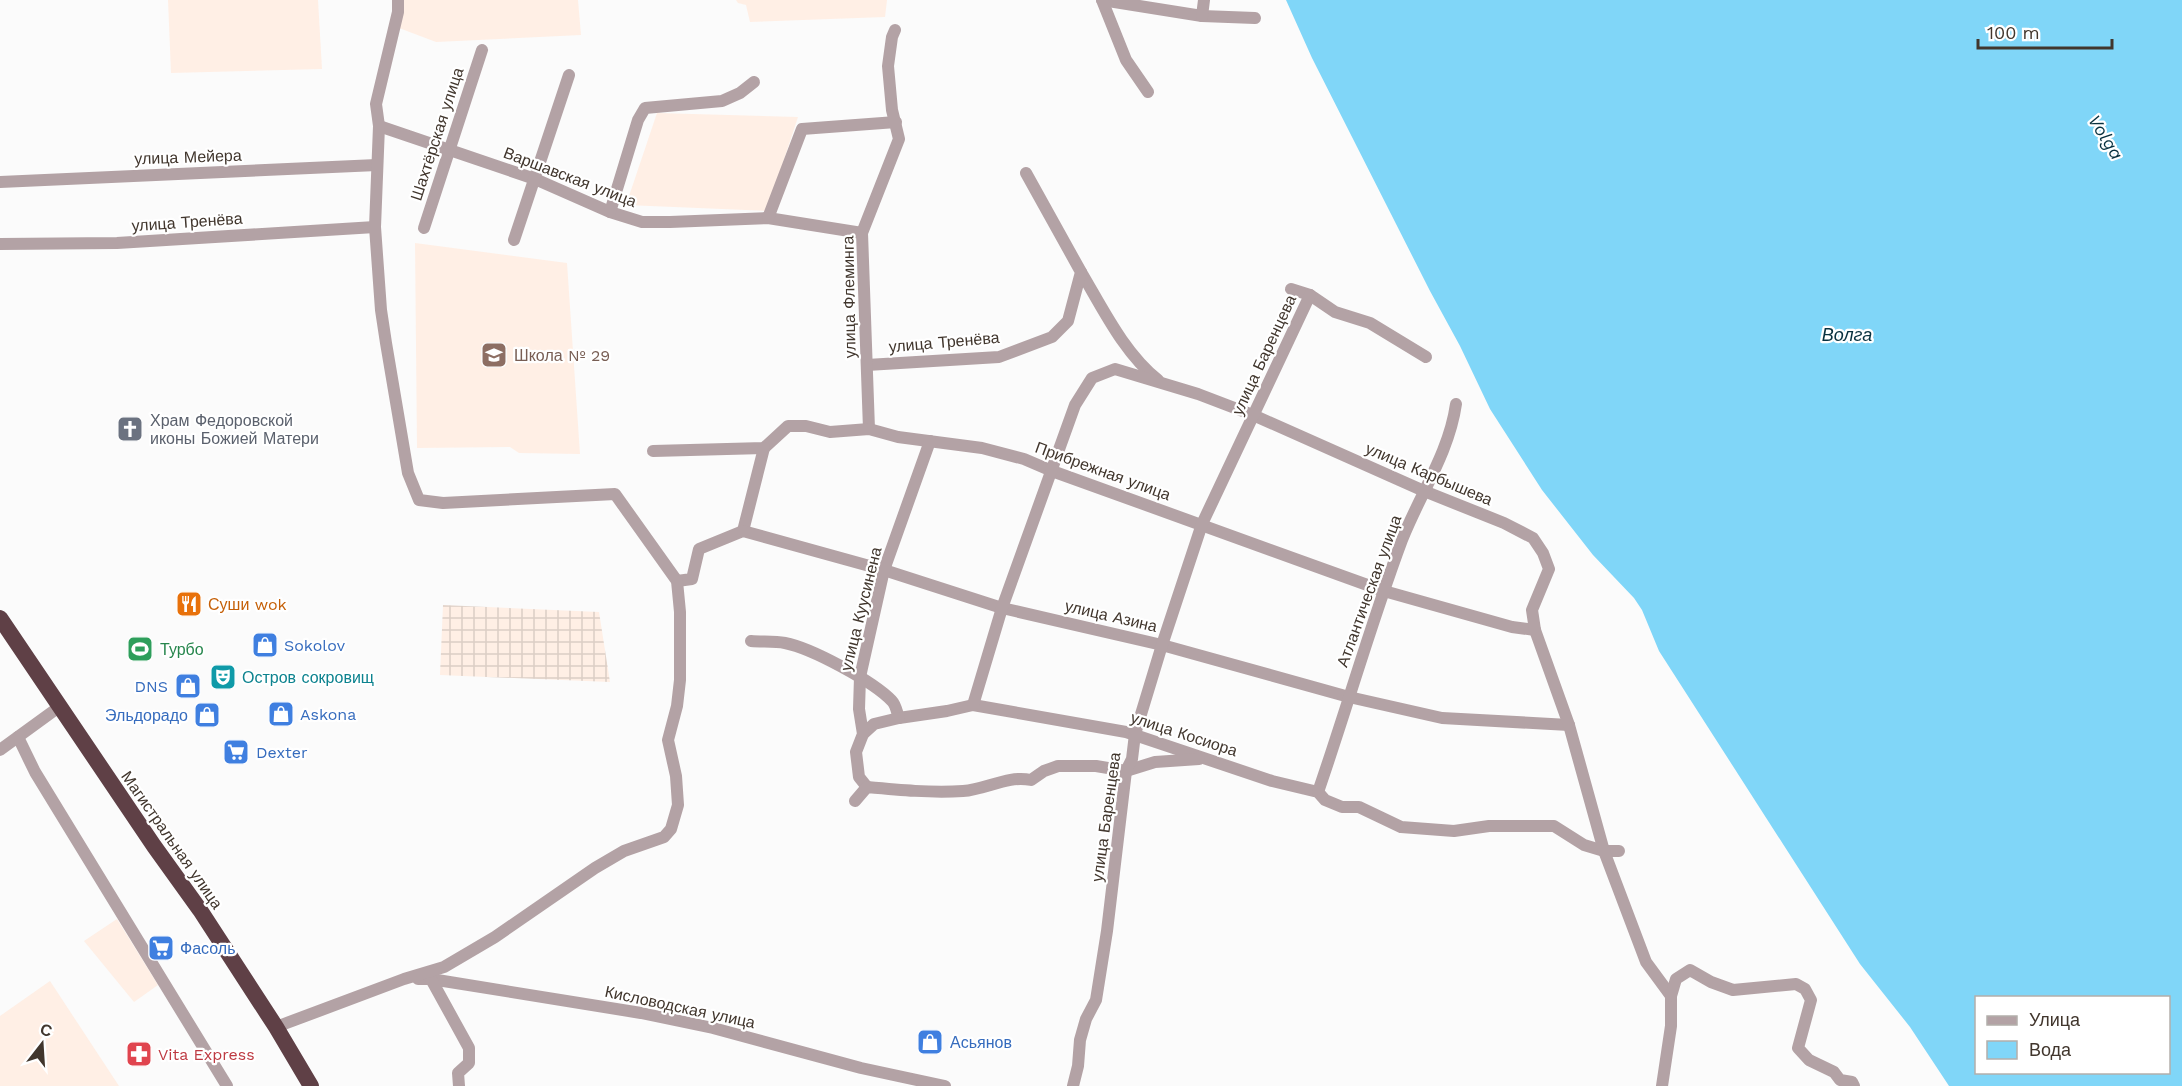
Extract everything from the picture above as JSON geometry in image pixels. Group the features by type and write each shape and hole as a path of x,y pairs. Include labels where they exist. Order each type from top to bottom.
{"highway":[{"name":"Магистральная улица","path":"0,618 200,910 276,1027 311,1086"}],"street":[{"path":"276,1027 405,979 444,968 495,937 595,868 624,851 664,837 671,829 678,805 676,776 668,740 677,706 680,680 680,612 677,581 615,494 443,503 419,500 408,473 381,310 375,227 379,126 376,104 398,12 398,0"},
{"path":"1102,0 1202,16 1255,18"},
{"path":"1102,0 1126,60 1148,92"},
{"path":"1202,16 1204,0"},
{"name":"улица Флеминга","path":"869,429 862,233 899,139 892,110 888,66 895,30"},
{"name":"Шахтёрская улица","path":"424,228 482,50"},
{"path":"514,240 569,75"},
{"path":"610,212 638,120 645,108 722,101 740,93 754,82"},
{"path":"768,218 802,129 896,122"},
{"name":"Варшавская улица","path":"379,126 535,179 610,212 642,222 768,218 862,233"},
{"name":"улица Мейера","path":"0,182 377,165"},
{"path":"1026,173 1081,272 1133,354 1148,372 1165,384"},
{"name":"улица Тренёва","path":"0,244 117,243 375,227"},
{"name":"улица Тренёва","path":"867,365 999,357 1052,337 1068,321 1081,272"},
{"path":"1291,289 1310,295 1335,312 1370,323 1426,357"},
{"name":"улица Баренцева","path":"1073,1086 1078,1066 1080,1040 1086,1019 1096,1000 1107,932 1126,771 1132,759 1135,734 1202,524 1253,415 1263,400 1310,295"},
{"name":"улица Карбышева","path":"972,705 1002,609 1075,405 1092,378 1115,369 1198,394 1253,415 1533,538 1543,553 1548,569 1532,610 1535,630 1569,725 1605,851 1646,962 1671,996"},
{"name":"Атлантическая улица","path":"1318,792 1384,591 1404,537 1431,480 1454,422 1456,404"},
{"name":"Прибрежная улица","path":"764,448 788,426 806,426 830,432 869,429 898,437 982,448 1024,459 1384,591 1512,627 1535,630"},
{"name":"улица Куусинена","path":"867,787 860,777 856,752 863,734 859,709 860,678 884,570 930,441"},
{"path":"653,451 764,448 743,531 699,549 692,579 677,581"},
{"name":"улица Азина","path":"743,531 884,570 1002,609 1162,645 1349,697 1442,718 1569,725"},
{"path":"752,641 784,643 808,650 860,678 893,703 899,718"},
{"name":"улица Косиора","path":"863,734 874,724 972,705 1135,734 1272,781 1318,792 1325,800 1342,807 1359,807 1401,827 1454,831 1489,826 1554,826 1584,845 1605,851 1618,851"},
{"path":"0,750 59,707"},
{"path":"18,737 35,772 227,1086"},
{"path":"855,801 867,787 903,791 964,791 990,786 1012,778 1031,780 1044,771 1058,766 1096,766 1126,771 1155,762 1191,758 1208,759"},
{"path":"1662,1086 1671,1026 1671,996 1676,979 1690,970 1711,982 1733,990 1796,984 1805,989 1811,1000 1798,1048 1809,1060 1834,1072 1840,1080 1852,1082 1854,1086"},
{"name":"Кисловодская улица","path":"405,979 431,979 641,1012 714,1028 861,1068 945,1086"},
{"path":"431,979 469,1048 469,1063 458,1073 459,1086"}],"shaded area":[{"path":"168,0 318,0 322,69 171,73"},
{"path":"397,0 578,0 581,35 436,42 399,28"},
{"path":"736,0 887,0 885,17 750,22 746,5"},
{"path":"657,113 798,117 767,211 626,205"},
{"name":"Школа № 29","path":"415,243 567,263 580,454 519,453 510,447 417,448"},
{"path":"443,605 599,612 610,682 440,675"},
{"path":"117,919 158,985 134,1002 84,941"},
{"path":"50,981 119,1086 0,1086 0,1016"}],"water":[{"name":"Волга","path":"1286,0 2182,0 2182,1086 1949,1086 1910,1027 1860,964 1659,651 1642,610 1634,598 1593,555 1542,490 1490,409 1460,346 1312,58"}],"place":[{"name":"Школа № 29","path":"494,355"},
{"name":"Храм Федоровской иконы Божией Матери","path":"130,429"},
{"name":"Суши wok","path":"189,604"},
{"name":"Sokolov","path":"265,645"},
{"name":"Турбо","path":"140,649"},
{"name":"Остров сокровищ","path":"223,677"},
{"name":"DNS","path":"188,686"},
{"name":"Askona","path":"281,714"},
{"name":"Эльдорадо","path":"207,715"},
{"name":"Dexter","path":"236,752"},
{"name":"Фасоль","path":"161,948"},
{"name":"Асьянов","path":"930,1042"},
{"name":"Vita Express","path":"139,1054"}],"water label":[{"name":"Volga","path":"2106,137"}]}
